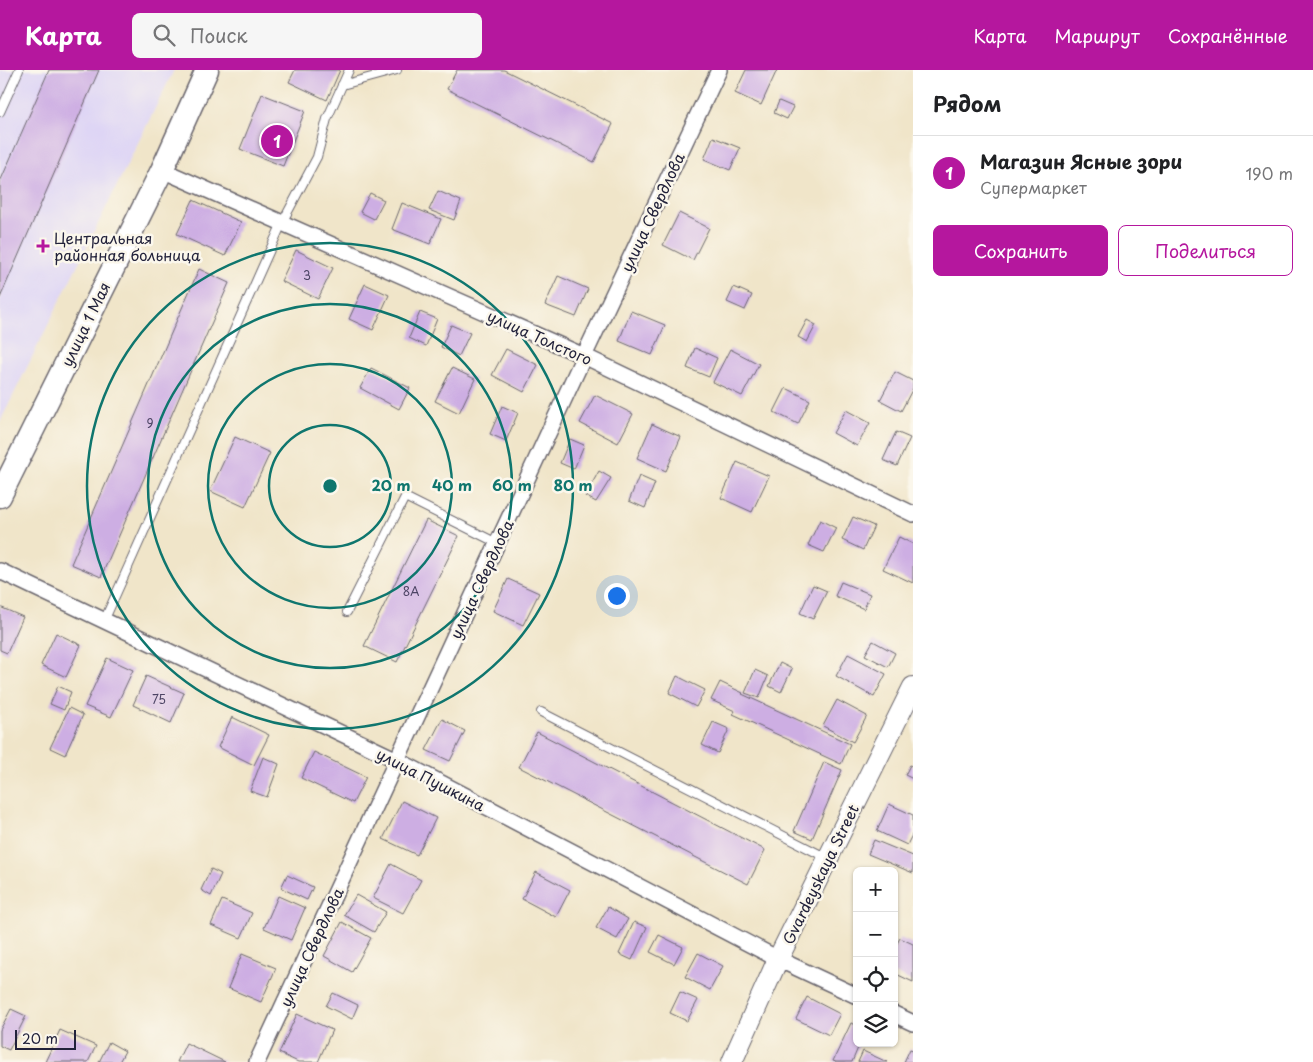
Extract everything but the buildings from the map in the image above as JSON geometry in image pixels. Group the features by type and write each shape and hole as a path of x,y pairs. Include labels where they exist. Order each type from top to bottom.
{"main road":[{"name":"улица 1 Мая","path":"0,496 162,170 207,70"}],"street":[{"name":"улица Свердлова","path":"257,1062 584,356 719,70"},
{"name":"улица Толстого","path":"162,170 584,356 913,514"},
{"name":"улица Пушкина","path":"0,572 397,760 778,959 853,994"},
{"name":"Gvardeyskaya Street","path":"732,1062 778,959 913,687"},
{"path":"898,1016 913,1022"}],"lane":[{"path":"0,112 19,70"},
{"path":"104,621 282,223 317,157 327,119 349,70"},
{"path":"342,85 397,70"},
{"path":"347,612 405,497 497,543"},
{"path":"541,712 827,858"}],"shaded area":[{"name":"Центральная районная больница","path":"0,70 174,70 0,422"}],"place":[{"name":"Магазин Ясные зори","path":"277,141"},
{"name":"Центральная районная больница","path":"43,246"}]}
